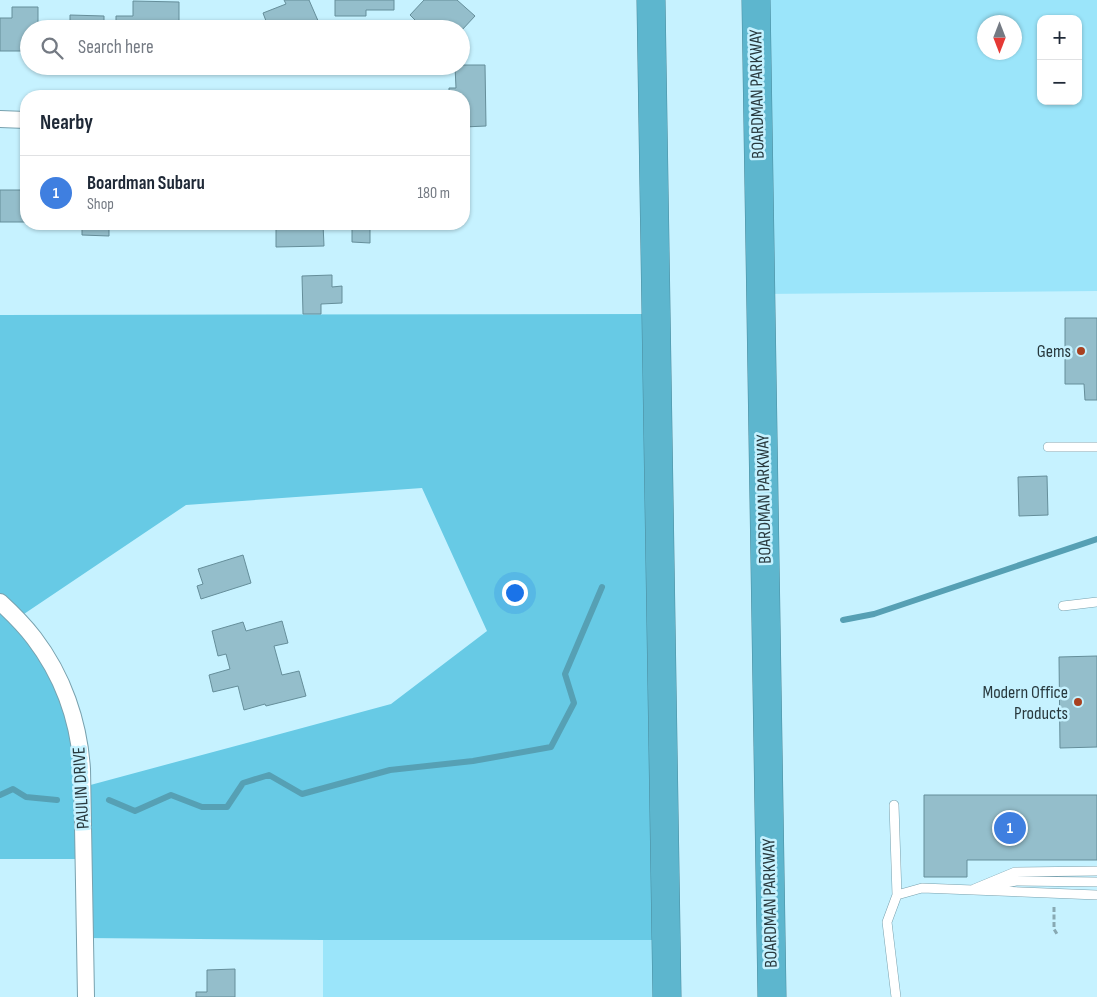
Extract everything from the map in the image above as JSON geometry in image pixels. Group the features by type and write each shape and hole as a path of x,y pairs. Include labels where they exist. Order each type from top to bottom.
{"highway":[{"path":"651,0 667,997"},
{"name":"BOARDMAN PARKWAY","path":"756,0 772,997"}],"street":[{"path":"0,120 20,120"},
{"name":"PAULIN DRIVE","path":"0,602 18,618 35,638 49,660 62,684 72,710 81,750 86,997"}],"lane":[{"path":"1048,447 1097,447"},
{"path":"1063,606 1097,602"},
{"path":"894,805 897,895 887,922 896,997"},
{"path":"972,890 1015,872 1097,871"},
{"path":"972,890 1016,881 1097,882"},
{"path":"897,895 922,888 1097,895"}],"path":[{"path":"1054,920 1054,929 1057,934"}],"shaded area":[{"path":"756,0 1097,0 1097,291 760,294"},
{"path":"656,314 666,940 85,938 84,859 0,859 0,315","holes":["422,488 487,631 391,704 83,787 62,684 18,618 186,505"]},
{"path":"323,940 666,940 667,997 323,997"}],"building":[{"path":"284,0 309,0 318,20 266,20 263,13 286,4"},
{"path":"335,0 394,0 394,10 366,10 366,16 335,16"},
{"path":"424,0 457,0 475,16 470,21 415,20 410,15"},
{"path":"133,1 179,2 179,20 116,20 116,16 133,16"},
{"path":"12,7 38,7 38,20 20,20 20,51 0,51 0,18 12,18"},
{"path":"70,15 104,16 104,20 70,20"},
{"path":"470,65 485,65 486,126 470,127 470,90 449,90 449,88 456,88 455,75 470,75"},
{"path":"0,190 20,190 20,222 0,222"},
{"path":"82,230 109,230 109,236 82,235"},
{"path":"276,230 323,230 324,246 276,247"},
{"path":"352,230 370,230 370,243 352,242"},
{"path":"332,275 332,287 342,286 342,303 321,304 321,314 303,314 302,276"},
{"name":"Gems","path":"1065,318 1097,318 1097,400 1085,400 1084,384 1065,384"},
{"path":"1047,476 1048,515 1019,516 1018,477"},
{"path":"243,555 251,583 201,599 197,586 203,584 198,569"},
{"path":"282,621 288,643 274,646 282,675 299,671 306,696 244,710 238,686 213,692 209,675 230,669 226,654 218,656 212,631 243,622 246,631"},
{"name":"Modern Office Products","path":"1097,656 1097,747 1060,748 1059,657"},
{"path":"924,795 1097,795 1097,860 967,860 967,877 924,877"},
{"path":"235,969 235,997 196,997 196,992 207,992 207,970"}],"waterway":[{"path":"843,620 874,614 1097,539"},
{"path":"109,800 135,811 171,795 202,807 227,807 243,783 269,775 302,794 390,770 473,761 551,747 574,703 565,674 602,587"},
{"path":"0,795 13,789 26,797 57,800"}],"place":[{"name":"Gems","path":"1081,351"},
{"name":"Modern Office Products","path":"1078,702"},
{"name":"Boardman Subaru","path":"1010,828"}]}
